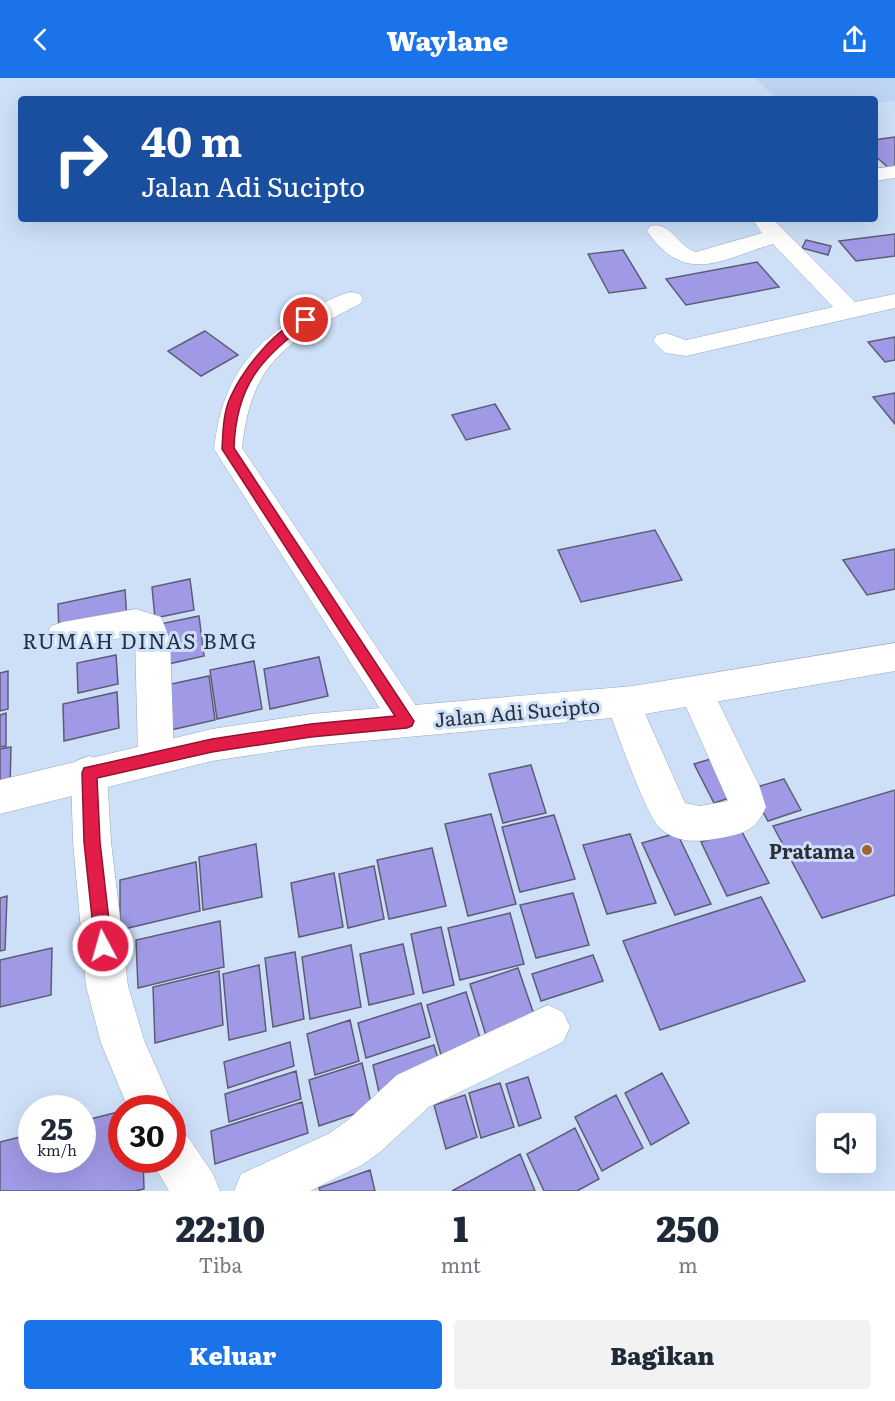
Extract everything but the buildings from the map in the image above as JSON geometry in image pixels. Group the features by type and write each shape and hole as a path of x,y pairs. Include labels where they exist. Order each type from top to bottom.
{"main road":[{"path":"878,174 895,172"},
{"path":"764,222 850,312"},
{"path":"658,231 676,253 697,259 777,236"},
{"path":"351,299 306,320 261,357 235,398 229,422 228,449 407,721"},
{"path":"666,342 686,348 895,301"},
{"path":"63,636 136,622 149,626 153,640 156,757"},
{"name":"Jalan Adi Sucipto","path":"0,797 156,757 311,730 623,702 895,657"},
{"path":"623,702 672,815 685,823 700,824 738,816 747,807 746,797 696,691"},
{"path":"89,773 91,827 107,986 123,1043 145,1095"},
{"path":"258,1191 346,1149 364,1136 413,1090 548,1027"},
{"path":"185,1173 196,1191"}],"shaded area":[{"path":"755,78 895,78 895,101 878,103 878,96 774,96"}],"place":[{"name":"Pratama","path":"867,850"}],"district":[{"name":"RUMAH DINAS BMG","path":"140,639"}],"route":[{"path":"103,946 92,842 89,773 212,746 311,730 407,721 228,449 229,422 235,398 261,357 306,320"}]}
